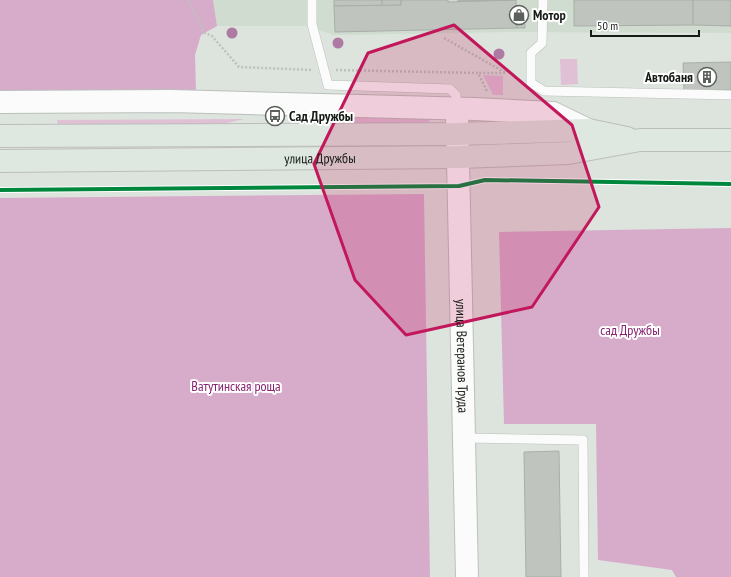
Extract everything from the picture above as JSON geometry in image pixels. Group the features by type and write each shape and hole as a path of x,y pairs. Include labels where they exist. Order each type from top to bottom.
{"main road":[{"path":"0,102 172,101 457,108 553,113 588,130"},
{"name":"улица Ветеранов Труда","path":"457,108 467,577"},
{"name":"улица Дружбы","path":"0,136 458,134 588,130 640,140"},
{"name":"улица Дружбы","path":"0,161 459,157 568,153 640,140 731,140"}],"lane":[{"path":"312,0 312,24 328,85 419,86 450,89 456,95 457,108"},
{"path":"543,0 542,43 530,53 531,83 544,91 731,95"},
{"path":"465,438 583,440 584,577"}],"path":[{"path":"444,38 506,73 478,73"},
{"path":"459,186 485,180 731,184"}],"highlighted area":[{"path":"454,25 572,125 599,207 532,307 406,335 355,280 314,164 368,53"}],"shaded area":[{"path":"213,0 731,0 731,33 512,32 334,35 308,26 217,26"},
{"path":"560,59 577,59 578,84 561,85"},
{"path":"483,75 503,76 503,95 493,95"},
{"path":"319,117 434,117 428,122 347,125 319,120"},
{"path":"244,119 210,127 58,126 57,120"}],"green space":[{"path":"0,0 213,0 217,26 201,35 195,55 196,93 0,93"},
{"name":"Ватутинская роща","path":"424,194 430,577 0,577 0,198"},
{"name":"сад Дружбы","path":"731,228 731,577 676,577 672,570 598,560 596,424 504,424 499,232"}],"building":[{"path":"334,0 382,0 382,6 334,6"},
{"path":"382,0 401,0 401,5 382,6"},
{"path":"401,0 448,0 448,2 516,0 517,28 335,32 334,6 401,5"},
{"path":"458,0 516,0 458,1"},
{"path":"574,0 693,0 693,25 574,26"},
{"path":"693,0 731,0 731,26 693,25"},
{"path":"516,9 524,9 525,28 517,28"},
{"name":"Автобаня","path":"731,62 731,90 684,91 683,63"},
{"path":"559,451 561,577 526,577 524,452"}],"cycle path":[{"path":"0,190 459,186 485,180 731,184"}],"place":[{"name":"Мотор","path":"519,15"},
{"name":"Автобаня","path":"707,77"},
{"name":"Сад Дружбы","path":"275,116"}]}
